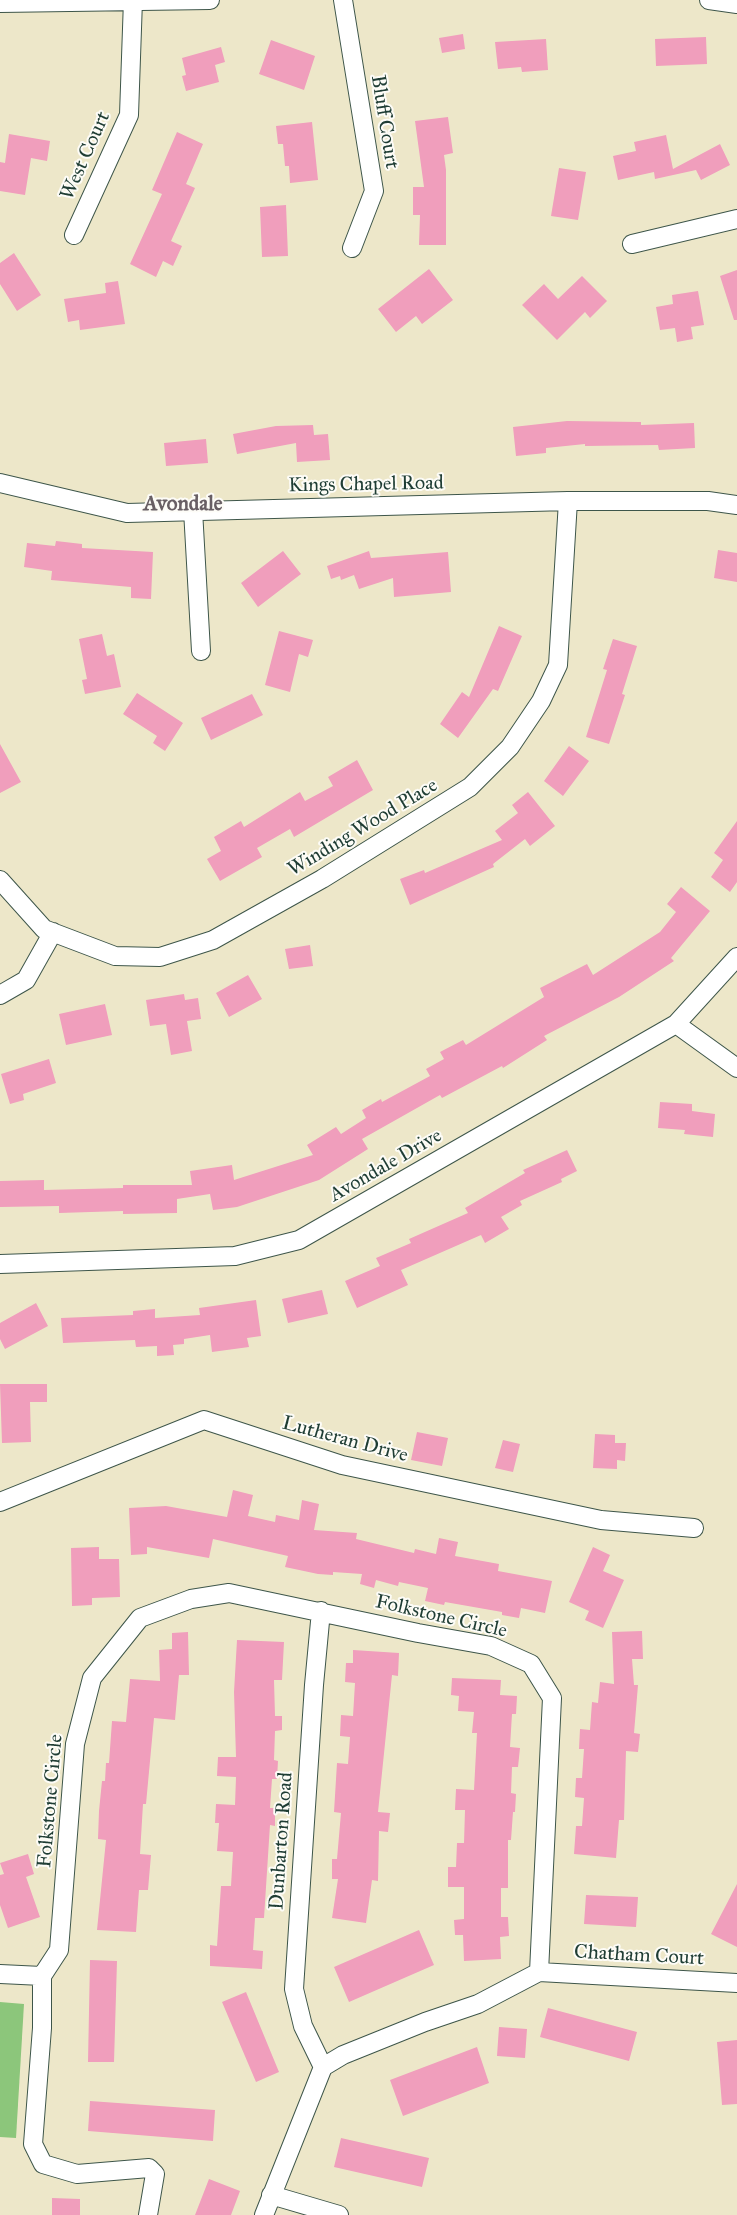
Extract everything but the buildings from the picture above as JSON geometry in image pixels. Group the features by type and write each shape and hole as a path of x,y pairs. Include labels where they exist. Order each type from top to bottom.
{"street":[{"path":"0,3 210,0"},
{"name":"Bluff Court","path":"343,0 374,191 352,248"},
{"path":"709,0 737,4"},
{"name":"West Court","path":"74,235 129,115 133,1"},
{"path":"632,244 737,218"},
{"name":"Kings Chapel Road","path":"0,483 127,513 568,501 708,502 737,505"},
{"name":"Winding Wood Place","path":"0,880 44,929 115,956 160,957 213,940 322,879 470,787 510,747 541,701 558,665 568,501"},
{"path":"193,510 201,651"},
{"path":"0,995 26,980 53,932"},
{"name":"Avondale Drive","path":"0,1264 235,1256 299,1240 676,1024 737,957"},
{"path":"676,1024 737,1068"},
{"name":"Lutheran Drive","path":"0,1502 204,1420 342,1465 601,1520 694,1528"},
{"name":"Folkstone Circle","path":"42,1976 59,1950 74,1744 92,1678 140,1618 191,1598 229,1593 418,1633 491,1646 531,1664 552,1698 539,1972"},
{"name":"Dunbarton Road","path":"321,1612 314,1685 294,1989 303,2026 323,2067"},
{"path":"264,2215 323,2067 352,2052 425,2022 478,2004 539,1972"},
{"name":"Chatham Court","path":"539,1972 737,1983"},
{"path":"0,1974 42,1976 42,2028 33,2144 43,2164 77,2174 149,2168 155,2174 148,2215"},
{"path":"271,2195 339,2215"}],"green space":[{"path":"0,2002 24,2004 16,2138 0,2137"}],"district":[{"name":"Avondale","path":"183,505"}]}
